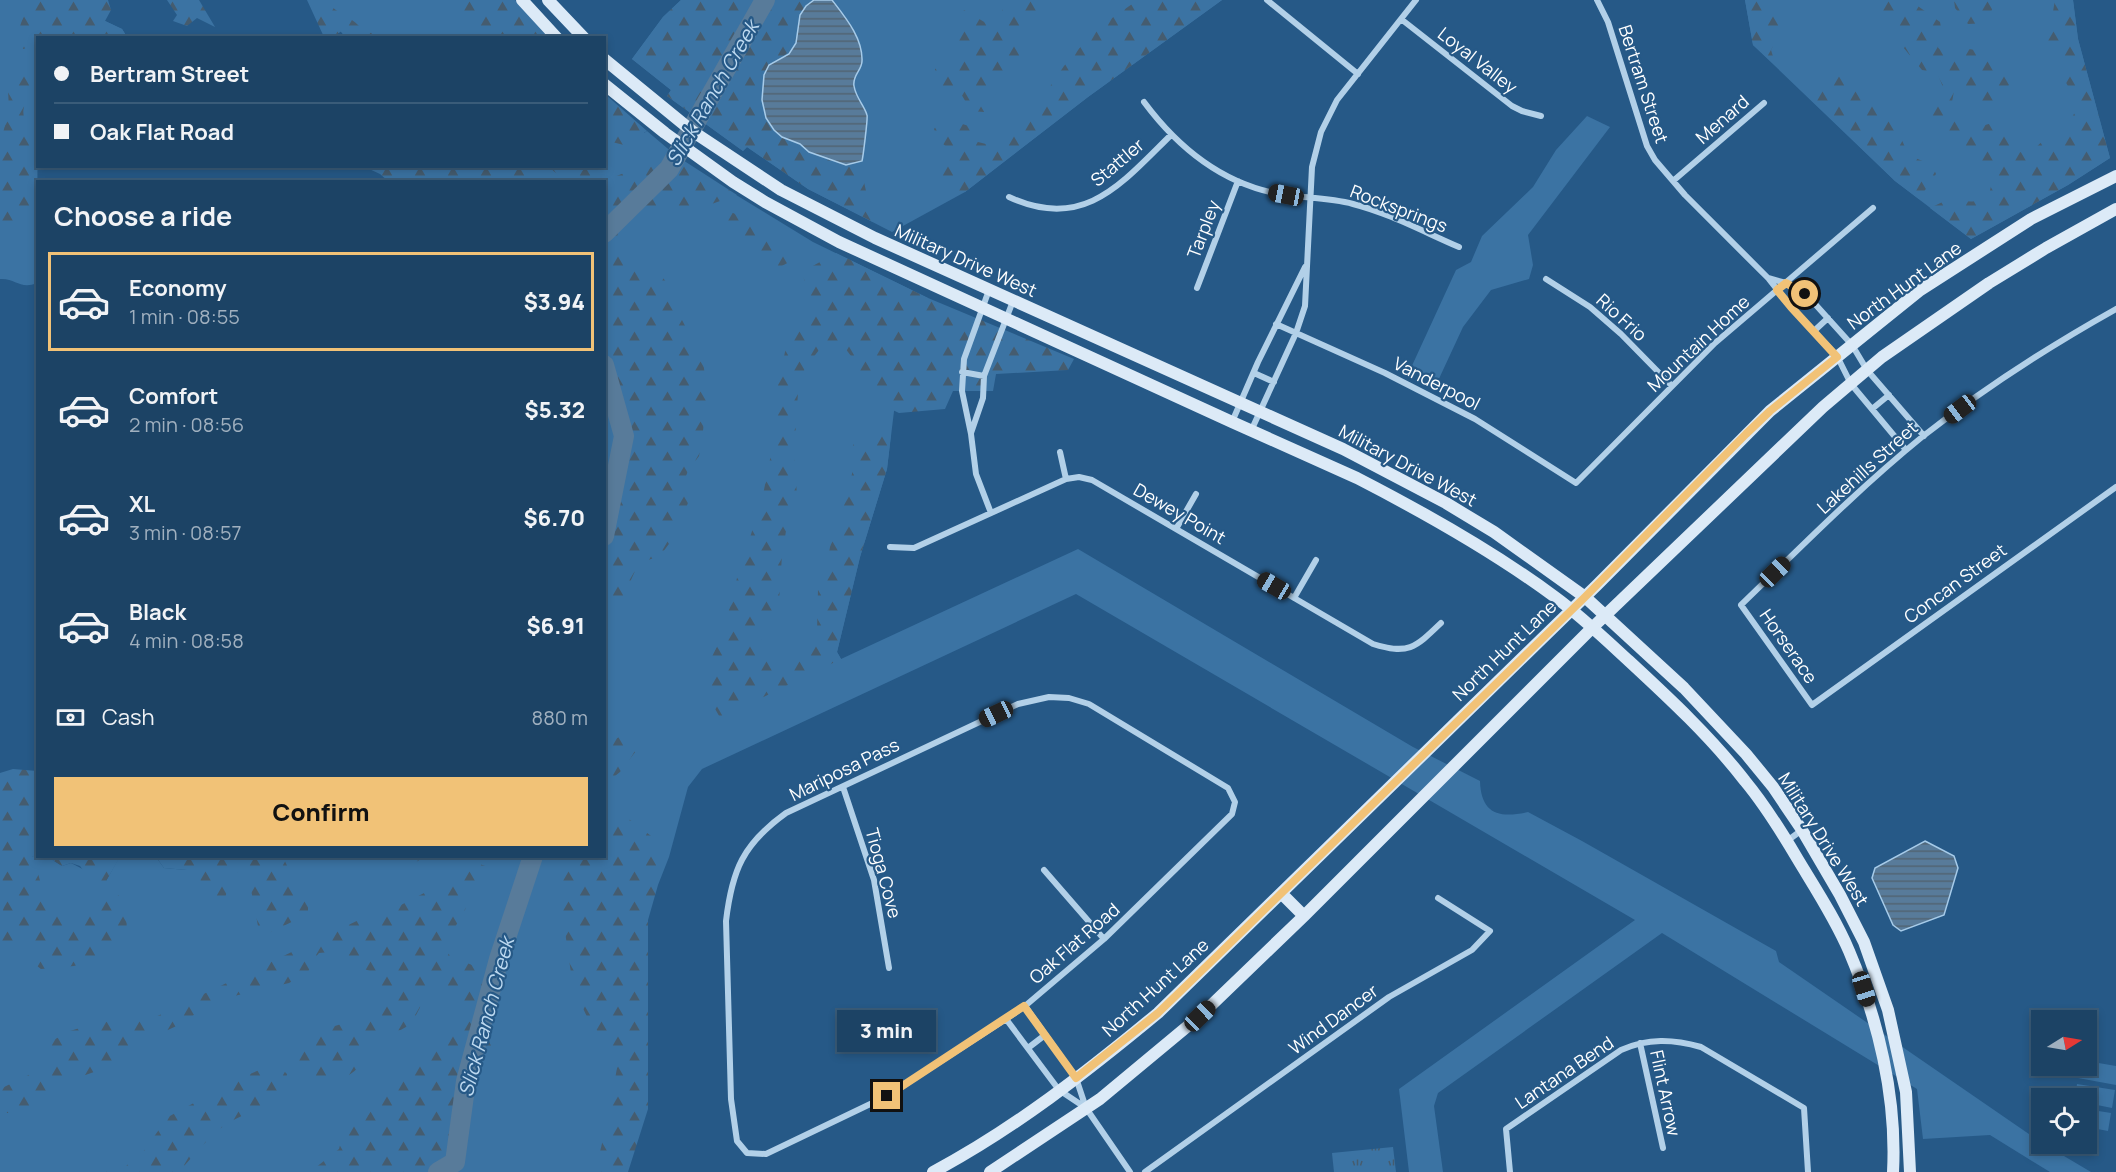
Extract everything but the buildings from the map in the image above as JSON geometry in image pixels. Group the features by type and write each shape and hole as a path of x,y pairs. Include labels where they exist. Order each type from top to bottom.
{"main road":[{"path":"522,0 555,36"},
{"path":"548,0 582,36"},
{"name":"Military Drive West","path":"606,61 692,131 781,190 828,215 989,290 1343,449 1446,503 1494,532 1585,597 1684,688 1746,754 1773,787 1802,830 1856,925 1880,983 1898,1051 1906,1092 1911,1172"},
{"name":"Military Drive West","path":"606,86 733,182 765,202 839,242 1251,431 1357,477 1417,509 1512,567 1571,610 1672,701 1740,774 1773,819 1825,903 1848,949 1864,989 1879,1045 1889,1094 1893,1172"},
{"name":"North Hunt Lane","path":"933,1172 1025,1116 1158,1013 1585,597 1746,434 1778,405 1919,291 2031,219 2116,176"},
{"path":"990,1172 1086,1108 1134,1072 1200,1016 1592,628 1803,426 1867,370 1989,283 2116,209"},
{"path":"1282,894 1304,915"}],"street":[{"path":"1267,0 1358,74"},
{"path":"1251,431 1296,333 1305,306 1312,167 1321,132 1337,100 1416,0"},
{"name":"Bertram Street","path":"1599,1 1608,22 1647,146 1654,160 1768,278 1837,357 1851,384 1906,450"},
{"name":"Loyal Valley","path":"1401,19 1512,106 1541,116"},
{"name":"Rocksprings","path":"1144,102 1171,135 1206,164 1238,181 1267,191 1332,200 1367,208 1459,247"},
{"name":"Menard","path":"1673,181 1764,103"},
{"name":"Stattler","path":"1009,197 1019,202 1049,208 1069,208 1089,203 1108,194 1124,181 1171,135"},
{"name":"Tarpley","path":"1197,288 1238,181"},
{"name":"Mountain Home","path":"1576,483 1715,343 1873,208"},
{"path":"1232,422 1276,324 1307,264"},
{"path":"1768,278 1786,283 1805,294 1852,345 1867,370 1924,436"},
{"name":"Rio Frio","path":"1546,279 1590,307 1621,334 1672,386"},
{"path":"989,290 964,359 962,391 976,474 991,513"},
{"path":"971,434 983,398 984,376 1013,301"},
{"name":"Lakehills Street","path":"1741,605 1906,450 2036,355 2116,309"},
{"path":"1814,331 1828,318"},
{"name":"Vanderpool","path":"1276,324 1385,373 1475,419 1576,483"},
{"path":"962,372 984,376"},
{"path":"1254,373 1274,382"},
{"path":"1872,409 1888,395"},
{"path":"1060,452 1066,479"},
{"name":"Dewey Point","path":"890,547 914,548 1066,479 1079,477 1092,480 1373,644 1392,650 1408,648 1422,641 1441,623"},
{"name":"Concan Street","path":"1812,705 2116,486"},
{"path":"1176,529 1196,494"},
{"path":"1294,598 1316,560"},
{"name":"Horserace","path":"1741,605 1812,705"},
{"name":"Mariposa Pass","path":"747,1153 737,1141 731,1099 726,921 729,894 737,870 750,845 766,828 786,813 1018,704 1049,697 1069,698 1089,704 1228,788 1235,802"},
{"name":"Tioga Cove","path":"843,787 874,880 889,968"},
{"name":"Oak Flat Road","path":"747,1153 766,1154 887,1096 1006,1019 1104,939 1232,814 1235,802"},
{"path":"1787,841 1802,830"},
{"path":"1044,870 1104,939"},
{"name":"Wind Dancer","path":"1145,1172 1389,997 1472,950 1490,931 1438,898"},
{"path":"1024,1006 1076,1078 1086,1108 1130,1172"},
{"path":"1006,1019 1059,1090 1086,1108"},
{"path":"1028,1048 1045,1035"},
{"name":"Lantana Bend","path":"1510,1172 1506,1129 1621,1050 1640,1043 1672,1041 1701,1047 1804,1108 1808,1172"},
{"name":"Flint Arrow","path":"1640,1043 1663,1148"}],"green space":[{"path":"0,0 101,0 105,21 122,29 126,36 36,36 36,283 22,285 0,279"},
{"path":"40,0 108,0 111,10 105,21 122,29 126,36 36,36 36,45 23,49 16,38 25,14"},
{"path":"167,0 199,0 215,27 197,18 187,26 173,21 177,15"},
{"path":"307,0 327,0 330,5 359,26 354,32 346,28 334,36 324,36"},
{"path":"316,0 504,0 538,36 344,36"},
{"path":"450,0 515,0 548,36 483,36 455,1"},
{"path":"681,0 1222,0 1088,97 965,192 892,232 808,189 747,147 743,151 667,96 671,90 632,59 663,17"},
{"path":"681,0 807,0 792,47 785,55 769,65 774,130 782,137 800,144 809,152 846,165 853,164 864,182 873,222 808,189 747,147 743,151 667,96 671,90 632,59 663,17"},
{"path":"1004,0 1042,0 1026,29 1023,50 984,112 971,111 960,92 938,86 935,69 954,56 954,31 964,10 986,23 1000,24"},
{"path":"1138,0 1222,0 1088,97 965,192 955,192 945,187 937,175 953,152 938,140 934,129 942,118 969,126 978,142 994,146 1009,140 1022,128 1064,66 1096,29"},
{"path":"1745,0 2073,0 2078,39 2110,158 2068,185 1971,239 1895,181 1753,45"},
{"path":"1745,0 1782,0 1781,26 1771,50 1776,66 1753,45"},
{"path":"1864,0 1914,0 1915,4 1940,22 1943,38 1938,48 1981,52 2006,69 2016,79 2009,85 1995,106 1986,106 1972,95 1966,86 1961,85 1954,91 1952,102 1961,109 1974,128 1996,122 2019,152 2030,153 2048,136 2066,128 2075,112 2075,100 2057,65 2042,45 2042,27 2052,17 2055,0 2073,0 2078,39 2110,158 2068,185 1971,239 1930,208 1955,196 1968,201 1980,200 1989,195 1991,186 2000,182 1933,122 1925,107 1938,98 1943,87 1938,75 1922,70"},
{"path":"1954,0 1992,0 1993,6 1988,23 1968,24 1955,8"},
{"path":"385,30 402,36 369,36 370,33"},
{"path":"36,63 36,96 33,95 28,99 23,113 27,122 36,128 36,214 18,217 11,224 0,223 0,145 9,109 10,79"},
{"path":"1842,76 1858,83 1880,106 1896,127 1905,147 1913,157 1932,165 1936,174 1919,199 1895,181 1802,91 1823,79"},
{"path":"606,95 647,131 624,145 612,142 606,131"},
{"path":"606,102 644,133 647,131 687,165 813,242 928,298 895,403 887,469 860,557 837,652 841,659 1078,549 1413,747 1480,781 1484,800 1493,811 1508,815 1528,812 1776,951 1779,962 2031,1135 2031,1154 2061,1154 2091,1172 2050,1172 1990,1135 1923,1139 1917,1089 1662,933 1438,1093 1434,1106 1443,1172 1409,1172 1399,1089 1635,920 1076,594 702,769 688,787 669,857 658,885 652,884 640,829 628,1172 0,1172 0,813 32,857 36,855 36,858 50,858 62,866 71,863 106,881 119,858 157,858 164,868 187,870 217,858 606,858 606,180 500,180 494,168 606,168"},
{"path":"1587,116 1610,127 1528,235 1533,265 1529,279 1491,290 1463,327 1437,383 1410,370 1456,270 1471,262 1482,236 1533,187 1556,150"},
{"path":"675,155 737,195 706,206 696,214 679,209 651,207 638,211 619,226 617,238 627,261 635,267 647,268 659,273 667,283 682,320 703,360 707,394 699,456 684,481 689,500 677,533 660,556 645,561 635,571 618,609 606,619 606,507 611,491 609,448 617,425 615,415 606,400 606,180 624,173 640,172"},
{"path":"367,168 528,168 531,180 387,180"},
{"path":"550,168 569,168 572,172 582,171 584,168 600,168 594,180 558,180 557,174"},
{"path":"718,208 739,215 770,235 779,243 791,261 780,267 770,267 749,241 715,215"},
{"path":"836,253 928,298 1074,359 1068,370 996,374 993,391 953,391 945,409 899,413 874,401 854,360 845,348 829,345 819,350 805,368 798,392 794,456 797,495 789,513 782,555 779,602 762,635 757,662 803,655 814,646 817,632 818,589 826,570 830,547 854,466 853,445 866,432 891,434 887,469 860,557 837,652 841,659 737,710 722,721 706,693 708,665 723,634 737,578 762,500 772,449 778,383 785,352 811,303 802,272"},
{"path":"629,733 639,747 620,772 606,783 606,743"},
{"path":"13,769 36,771 36,855 32,857 45,897 56,913 64,917 75,918 93,899 113,890 126,903 127,937 96,959 74,966 41,969 32,962 27,942 11,944 0,951 0,924 6,896 0,870 0,773"},
{"path":"612,806 655,839 658,885 648,920 648,1109 628,1172 595,1172 619,1057 589,1021 573,987 557,876 564,858 606,858 606,809"},
{"path":"50,858 119,858 106,881 91,881 80,866 71,863 62,866"},
{"path":"157,858 283,858 290,872 308,897 308,914 267,934 258,926 247,869 240,869 230,882 225,898 218,907 201,881 187,870 164,868"},
{"path":"385,858 422,858 413,864"},
{"path":"480,864 493,869 489,880 468,898 465,910 444,946 450,956 472,965 481,973 485,1000 485,1030 492,1048 471,1071 470,1106 464,1148 458,1168 454,1172 310,1172 339,1149 343,1134 350,1124 364,1122 412,1066 453,1031 460,1014 454,993 430,986 412,1021 399,1031 376,1033 364,1059 354,1071 332,1082 308,1077 297,1067 292,1055 298,1044 312,1033 361,1018 375,1006 380,994 377,980 370,971 338,960 330,952 319,953 308,972 289,983 226,998 206,1006 183,1023 157,1035 94,1072 60,1087 32,1108 18,1113 0,1113 0,1089 51,1064 48,1043 70,1031 103,1022 149,1020 386,907 399,906"},
{"path":"2097,1063 2116,1066 2116,1085 2078,1078 2078,1076 2097,1076"},
{"path":"264,1068 281,1068 287,1074 285,1084 279,1092 271,1100 221,1128 179,1172 99,1172 126,1166 143,1152 168,1117 238,1079"},
{"path":"2077,1084 2115,1090 2112,1108 2097,1105 2097,1088 2076,1088"},
{"path":"2097,1111 2111,1113 2108,1131 2097,1129"},
{"path":"1393,1147 1396,1172 1334,1172 1332,1153"}],"shaded area":[{"path":"814,0 832,0 852,28 862,52 862,64 854,86 867,115 862,161 846,165 809,152 800,144 782,137 766,118 762,100 764,75 769,65 789,54 796,43 800,15"},
{"path":"1925,841 1954,856 1958,868 1944,915 1901,931 1893,925 1872,878 1875,868"}],"waterway":[{"name":"Slick Ranch Creek","path":"606,231 669,169 765,0"},
{"name":"Slick Ranch Creek","path":"606,372 624,436 606,526"},
{"name":"Slick Ranch Creek","path":"438,1172 455,1162 466,1081 499,959 532,858"}],"route":[{"path":"887,1096 1024,1006 1076,1078 1158,1013 1585,597 1746,434 1770,411 1837,357 1777,290 1786,283 1805,294"}]}
